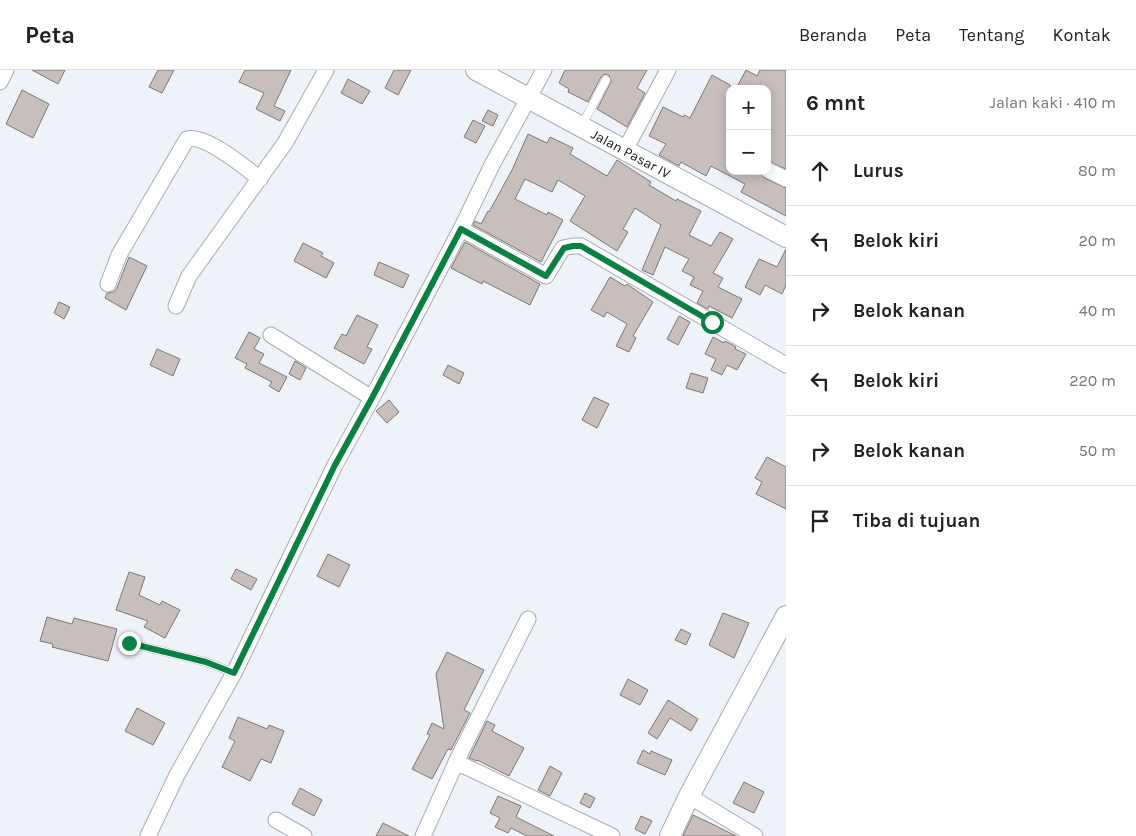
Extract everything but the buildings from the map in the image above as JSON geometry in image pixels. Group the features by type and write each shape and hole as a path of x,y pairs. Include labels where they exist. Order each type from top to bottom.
{"street":[{"path":"0,82 6,70"},
{"path":"176,306 189,276 285,143 326,70"},
{"name":"Jalan Pasar IV","path":"476,70 786,237"},
{"path":"148,836 177,775 234,673 335,465 461,229 527,98 544,70"},
{"path":"625,150 668,70"},
{"path":"108,284 119,255 187,139 199,139 214,147 260,179"},
{"path":"771,172 786,180"},
{"path":"461,229 546,276 564,248 581,246 786,365"},
{"path":"271,335 372,398"},
{"path":"670,836 689,796 786,616"},
{"path":"423,836 456,762 528,619"},
{"path":"456,762 612,836"},
{"path":"689,796 755,836"},
{"path":"276,820 304,836"}],"lane":[{"path":"581,126 606,80"},
{"path":"129,643 206,662 234,673"}],"route":[{"path":"129,643 206,662 234,673 335,465 461,229 546,276 564,248 581,246 712,322"}]}
